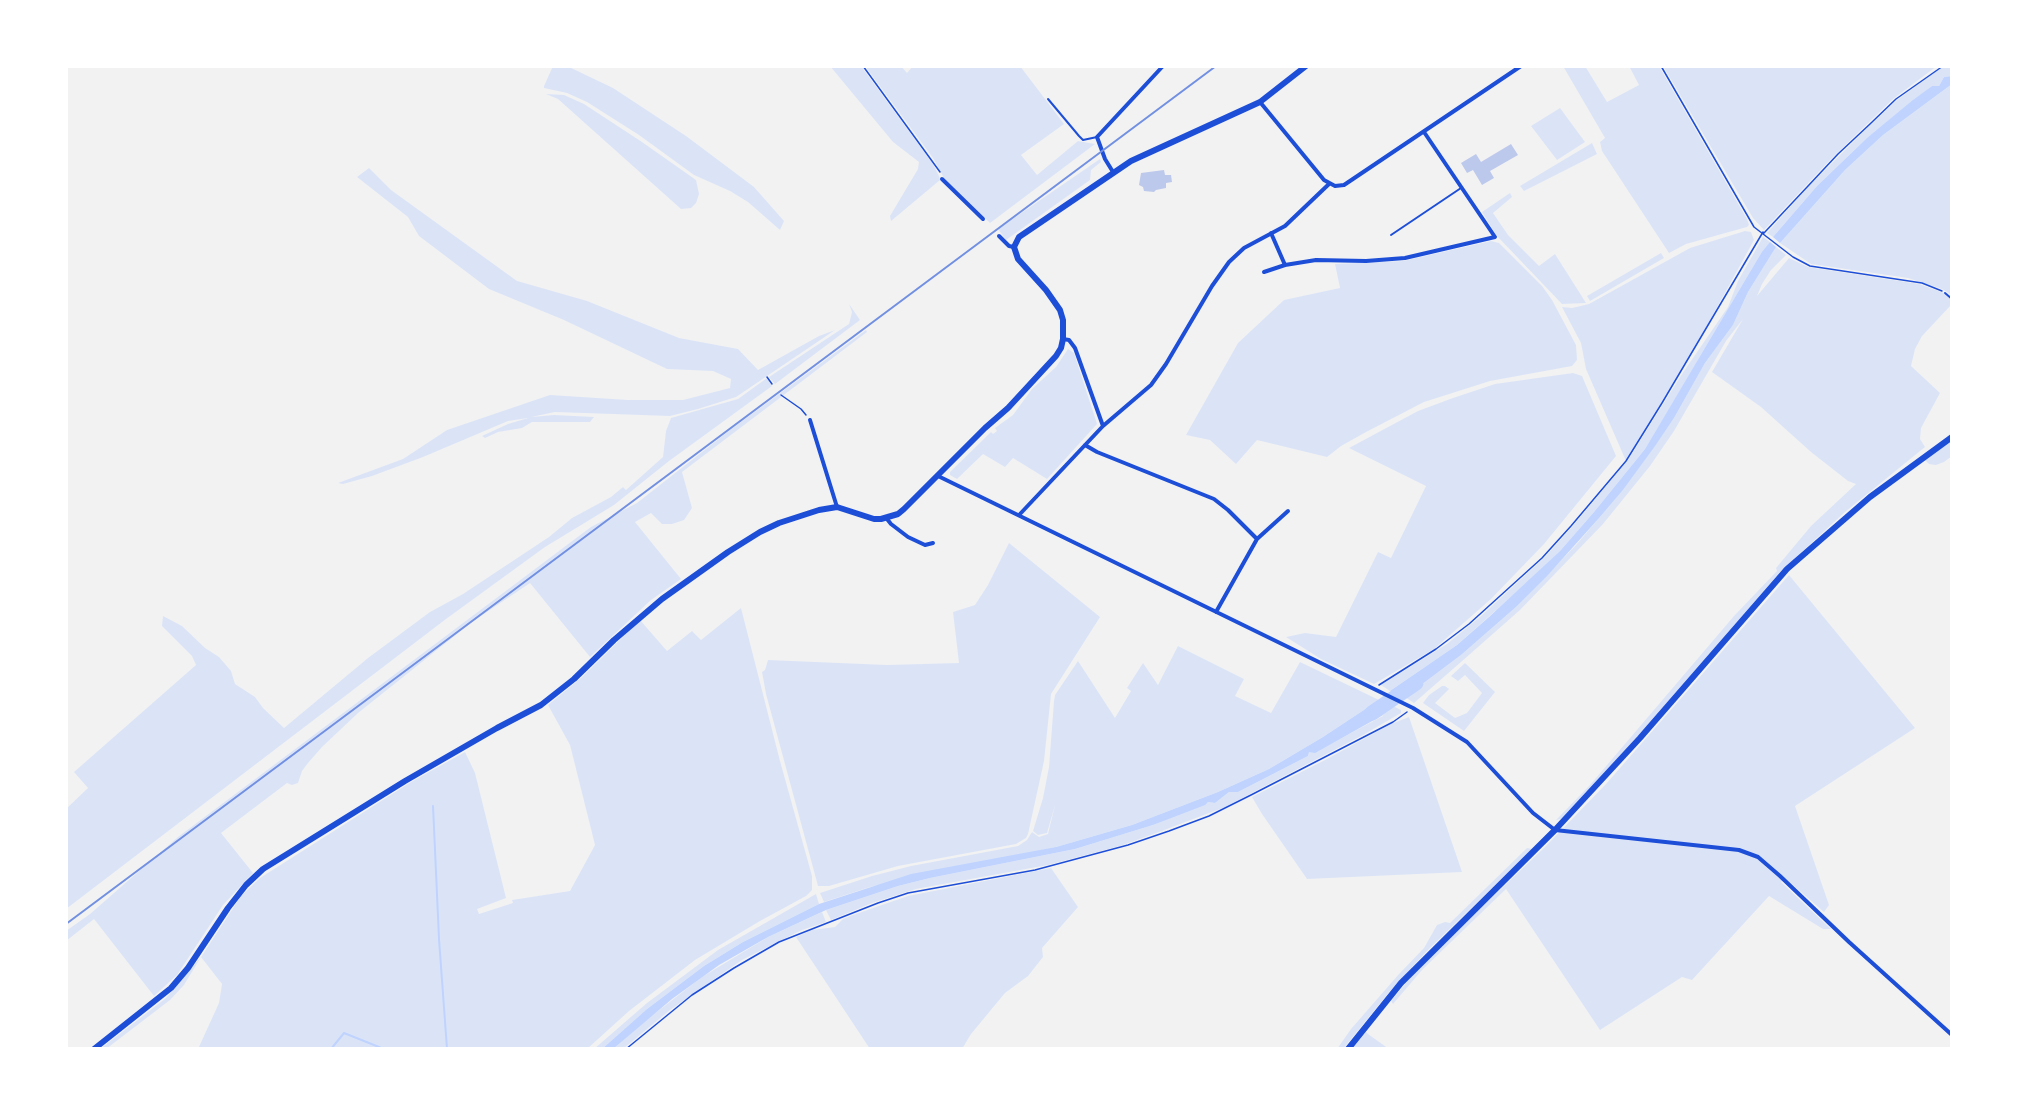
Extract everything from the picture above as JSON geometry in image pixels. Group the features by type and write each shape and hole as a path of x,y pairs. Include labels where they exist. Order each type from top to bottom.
{"main road":[{"path":"94,1049 171,988 188,968 234,900 263,869 405,781 496,728 541,705 662,598 728,552 760,532 819,510 837,507 874,519 887,519 904,509 1008,408 1056,357 1061,348 1064,339 1060,310 1046,290 1018,259 1014,247 1019,237 1131,160 1260,102 1306,66"},
{"path":"1348,1049 1423,959 1555,830 1640,738 1787,569 1870,497 1952,437"}],"street":[{"path":"1113,172 1105,159 1097,137 1163,66"},
{"path":"1260,102 1329,184 1344,185 1521,66"},
{"path":"1264,272 1285,265 1316,260 1366,261 1405,258 1495,237 1424,132"},
{"path":"942,178 983,219"},
{"path":"1020,514 1103,426 1151,385 1229,262 1244,248 1285,226 1329,184"},
{"path":"1271,233 1285,265"},
{"path":"999,236 1009,246 1014,247"},
{"path":"1064,339 1069,340 1075,348 1103,426"},
{"path":"810,420 837,507"},
{"path":"1085,445 1104,456 1214,499 1257,539"},
{"path":"938,476 1020,514 1413,708 1467,742 1533,813 1555,830 1573,834 1739,850 1758,857 1952,1035"},
{"path":"1216,612 1257,539 1288,511"},
{"path":"887,519 891,525 908,537 925,545 933,543"}],"lane":[{"path":"1048,99 1083,140 1097,137"},
{"path":"1391,234 1461,188"},
{"path":"1945,293 1952,299"}],"path":[{"path":"863,66 934,163 942,178"},
{"path":"1661,66 1754,227 1793,257 1810,266 1922,283 1945,293"},
{"path":"1373,690 1436,649 1469,624 1542,558 1626,461 1763,232 1838,154 1896,99 1943,66"},
{"path":"767,377 772,384"},
{"path":"781,395 801,409 810,420"},
{"path":"626,1049 692,995 779,942 908,893 1035,870 1128,845 1169,831 1209,816 1251,795 1372,733 1413,708"}],"shaded area":[{"path":"553,66 567,66 613,88 686,136 754,187 784,221 780,230 748,202 694,175 639,135 587,102 567,93 544,88"},
{"path":"830,66 861,66 933,164 939,176 940,180 891,221 890,216 918,169 919,162 893,142"},
{"path":"865,66 901,66 907,73 913,66 1020,66 1064,124 1021,155 1037,175 1078,141 1095,144 990,223 944,178 933,158"},
{"path":"1563,66 1585,66 1607,102 1639,85 1629,66 1659,66 1749,225 1686,244 1669,253 1602,151 1600,142 1605,138"},
{"path":"1663,66 1937,66 1893,99 1831,159 1764,230 1753,218"},
{"path":"1944,66 1952,66 1952,76 1944,77 1939,86 1932,86 1868,137 1817,186 1773,237 1767,233 1809,186 1865,130 1897,100"},
{"path":"1952,84 1952,295 1942,289 1908,278 1811,264 1780,243 1845,170 1883,135"},
{"path":"546,94 564,95 584,104 696,180 699,194 696,203 691,208 681,209 558,99"},
{"path":"1560,108 1585,142 1557,160 1531,126"},
{"path":"1592,143 1597,154 1524,191 1520,186"},
{"path":"1100,159 1101,162 1091,170 1090,180 1006,240 998,229"},
{"path":"369,168 391,190 517,281 587,301 679,338 738,349 758,370 819,336 835,330 736,397 698,409 670,416 555,412 531,417 554,415 594,417 590,422 532,422 522,428 498,432 485,438 482,436 528,418 508,421 372,476 343,484 338,483 403,459 447,430 550,395 628,400 683,400 730,388 731,379 713,371 667,369 564,320 489,289 419,236 408,217 357,177"},
{"path":"1510,193 1512,197 1493,213 1508,235 1539,266 1555,254 1586,303 1562,304 1497,236 1482,212"},
{"path":"1745,231 1751,232 1754,240 1693,351 1626,461 1586,369 1581,343 1562,307 1572,308 1589,304 1690,248"},
{"path":"1763,237 1770,242 1645,449 1594,512 1560,551 1457,645 1390,691 1381,685 1447,644 1481,616 1545,557 1572,527 1628,460 1682,374 1728,307 1738,281"},
{"path":"1491,241 1499,243 1542,286 1552,300 1576,345 1577,360 1572,366 1490,381 1424,402 1341,446 1327,457 1257,440 1236,464 1210,440 1186,435 1238,343 1284,300 1340,288 1335,264 1403,261"},
{"path":"1776,247 1786,255 1771,270 1757,296 1789,258 1808,267 1919,284 1944,293 1952,300 1952,304 1922,336 1915,349 1911,366 1940,393 1921,428 1920,439 1925,447 1845,512 1780,572 1652,721 1561,819 1556,820 1590,785 1734,616 1777,571 1776,568 1811,526 1856,484 1848,481 1811,452 1761,407 1712,372 1743,319 1726,341 1674,431 1650,466 1603,524 1520,610 1461,662 1414,703 1405,697 1461,655 1516,607 1576,545 1623,490 1674,418 1705,363 1733,325 1748,292"},
{"path":"1661,253 1664,258 1590,301 1587,296"},
{"path":"849,304 860,320 775,384 769,377 849,324 852,312"},
{"path":"866,330 867,332 682,472 692,508 684,520 662,524 651,513 635,522 681,579 651,600 590,657 530,583 472,622 358,713 308,763 298,783 292,785 287,783 221,833 253,873 223,905 177,975 154,996 94,919 66,941 66,931 90,914 178,837 591,527 637,503 730,430"},
{"path":"1068,349 1074,353 1097,424 1047,479 1013,458 1005,467 983,454 957,479 950,475 950,472 991,432 993,434 997,431 995,428 1013,415 1032,389 1056,367"},
{"path":"1573,373 1582,376 1616,456 1544,544 1491,599 1434,649 1374,684 1321,659 1286,637 1305,633 1336,637 1378,552 1391,558 1426,486 1349,448 1418,411 1453,398 1495,384"},
{"path":"767,378 772,386 669,461 614,505 545,547 446,619 66,909 66,809 88,788 74,772 196,665 192,656 162,626 163,616 182,626 205,648 219,657 231,671 235,684 255,697 284,728 368,658 430,612 463,594 549,537 572,518 611,497 623,487 626,490 663,457 666,431 671,418 738,399"},
{"path":"1952,440 1952,456 1944,462 1936,465 1929,464 1924,459"},
{"path":"1009,543 1100,617 1051,694 1044,761 1026,838 1016,844 898,866 829,886 818,886 766,694 762,672 768,660 887,665 959,663 953,612 975,605"},
{"path":"1789,575 1915,728 1795,806 1829,905 1824,912 1785,878 1781,882 1831,929 1823,929 1769,896 1692,980 1682,977 1600,1030 1506,889 1422,970 1393,1004 1391,1001 1421,965 1545,847 1606,784"},
{"path":"741,608 812,876 812,890 806,896 695,960 629,1011 587,1049 198,1049 219,1003 222,984 201,957 241,896 260,878 411,782 465,752 475,773 506,898 477,909 479,914 513,903 512,900 570,891 595,845 570,745 548,705 582,677 640,620 667,651 692,631 701,640"},
{"path":"1178,646 1244,679 1235,696 1271,713 1300,662 1379,700 1269,769 1218,792 1132,825 1056,847 870,887 824,902 820,893 872,876 911,866 1018,846 1027,840 1032,832 1039,837 1048,834 1055,805 1047,833 1038,835 1033,831 1049,767 1055,695 1078,661 1115,718 1131,691 1127,688 1143,663 1158,685"},
{"path":"1465,663 1495,692 1464,731 1423,703 1429,695 1445,686 1449,689 1435,703 1455,718 1467,713 1482,693 1465,675 1458,681 1451,676"},
{"path":"1391,705 1401,710 1401,713 1363,735 1225,807 1159,832 1120,846 1048,865 916,889 872,903 831,920 826,910 930,878 1075,849 1153,825 1208,802 1215,803 1229,792 1238,792 1308,756 1309,752 1315,752 1383,716 1384,710"},
{"path":"1409,717 1462,872 1307,879 1252,797 1391,724"},
{"path":"1527,848 1532,849 1427,951 1390,991 1343,1049 1337,1049 1351,1029 1424,948 1437,925 1450,923"},
{"path":"1051,868 1078,907 1042,948 1043,957 1028,976 1005,993 971,1034 962,1049 870,1049 796,937 812,930 835,927 843,919 908,896"},
{"path":"816,894 819,904 743,942 704,966 647,1009 602,1049 594,1049 647,1003 718,950"},
{"path":"822,912 826,922 802,930 742,960 670,1010 623,1049 613,1049 702,977 768,937"},
{"path":"201,957 184,985 170,1000 106,1049 100,1049 166,998"},
{"path":"1366,1032 1368,1034 1389,1049 1352,1049"}],"water":[{"path":"1952,76 1952,84 1883,135 1845,170 1780,243 1773,237 1817,186 1868,137 1932,86 1939,86 1944,77"},
{"path":"1770,242 1776,247 1748,292 1733,325 1705,363 1674,418 1623,490 1547,576 1516,607 1461,655 1405,697 1390,691 1457,645 1489,617 1560,551 1594,512 1645,449"},
{"path":"1379,700 1391,705 1384,710 1383,715 1315,753 1309,752 1308,756 1238,792 1229,792 1215,803 1208,802 1153,825 1075,849 930,878 826,910 768,937 719,965 672,999 613,1049 602,1049 647,1009 704,966 743,942 819,904 911,874 1056,847 1132,825 1218,792 1269,769"}],"building":[{"path":"1511,144 1518,155 1490,171 1494,178 1482,185 1473,170 1467,173 1461,163 1476,154 1481,162"},
{"path":"1164,170 1165,175 1171,175 1172,182 1166,183 1166,188 1154,192 1144,191 1139,185 1141,173"}],"waterway":[{"path":"1372,713 1416,683"},
{"path":"433,806 447,1049"},
{"path":"331,1049 344,1033 384,1049"}],"railway":[{"path":"66,924 1216,66"}]}
